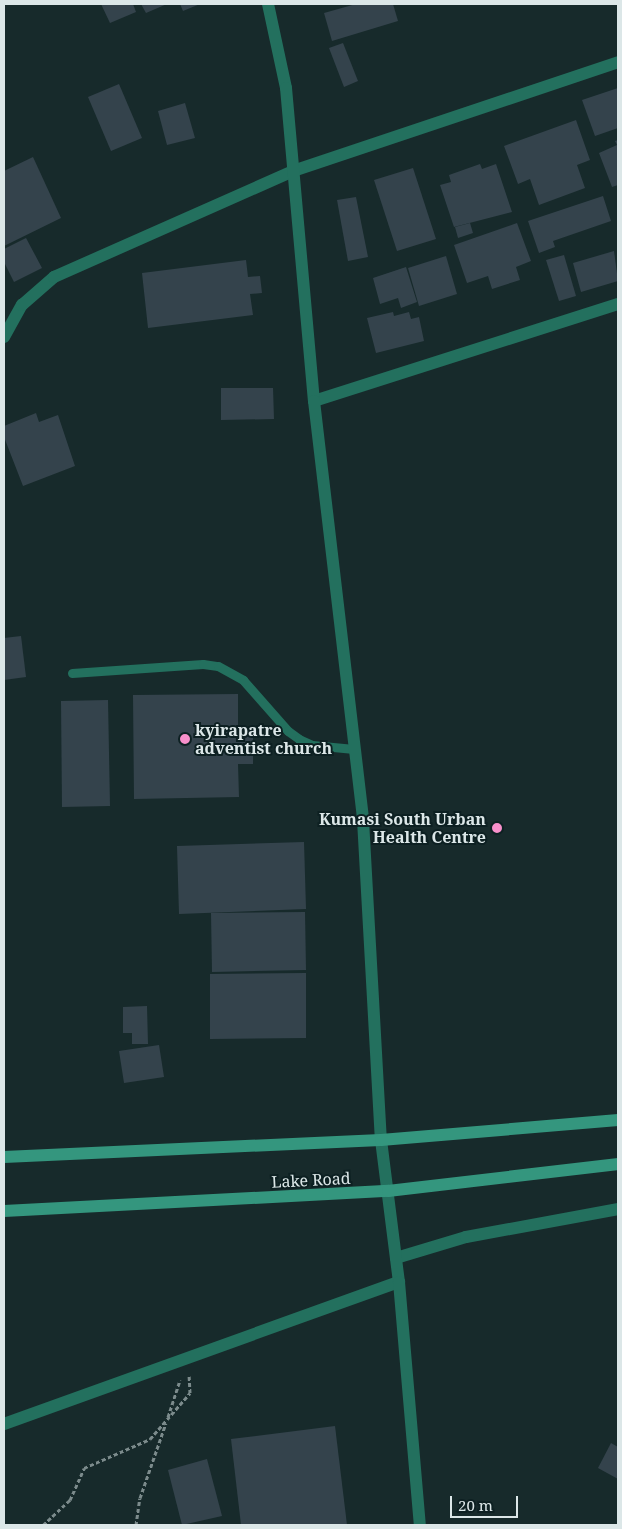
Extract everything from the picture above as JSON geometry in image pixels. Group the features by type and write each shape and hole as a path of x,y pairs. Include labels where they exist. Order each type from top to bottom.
{"main road":[{"path":"4,1157 381,1140 618,1120"},
{"name":"Lake Road","path":"4,1212 388,1191 618,1164"}],"street":[{"path":"268,4 286,88 314,401 363,820 381,1140 399,1282 420,1525"},
{"path":"4,337 22,305 54,277 293,171 618,62"},
{"path":"314,401 618,304"},
{"path":"396,1258 466,1237 618,1209"},
{"path":"4,1424 399,1282"}],"lane":[{"path":"72,673 202,664 218,666 243,680 288,731 299,739 312,745 354,749"}],"path":[{"path":"43,1525 70,1500 84,1468 150,1439 190,1392 188,1358"},
{"path":"136,1525 140,1498 188,1358"}],"building":[{"path":"101,4 133,4 136,12 110,23"},
{"path":"141,4 167,4 146,13"},
{"path":"180,4 200,4 183,11"},
{"path":"356,4 393,4 398,21 332,41 324,13"},
{"path":"343,43 358,81 344,87 329,48"},
{"path":"119,84 142,138 111,151 88,97"},
{"path":"618,88 618,128 595,136 582,100"},
{"path":"185,103 195,138 167,145 158,111"},
{"path":"576,120 590,160 577,165 585,188 539,205 530,179 518,184 504,146"},
{"path":"618,140 618,185 612,187 599,153 617,145 615,141"},
{"path":"33,157 61,218 4,246 4,171"},
{"path":"480,164 482,169 496,164 512,212 454,227 440,185 451,182 449,175"},
{"path":"413,168 436,239 397,251 374,180"},
{"path":"603,196 611,221 553,241 555,247 539,253 528,221"},
{"path":"356,197 368,257 348,261 337,200"},
{"path":"470,223 473,233 458,238 455,227"},
{"path":"517,223 531,261 516,267 520,280 492,289 488,276 467,283 454,245"},
{"path":"26,238 42,268 14,282 4,262 4,249"},
{"path":"614,251 618,281 581,292 573,263"},
{"path":"564,255 576,296 559,301 546,260"},
{"path":"446,256 457,294 419,306 408,268"},
{"path":"246,260 248,277 260,276 262,293 250,294 253,315 148,328 142,273"},
{"path":"406,267 417,302 401,308 398,298 380,304 373,278"},
{"path":"393,312 394,316 409,312 411,319 419,317 424,341 376,353 367,318"},
{"path":"221,388 273,388 274,419 221,420"},
{"path":"36,413 39,422 58,415 75,466 23,486 4,437 4,426"},
{"path":"21,636 26,677 4,680 4,638"},
{"path":"238,694 238,735 253,735 253,764 238,764 239,797 134,799 133,695"},
{"path":"108,700 110,806 62,807 61,701"},
{"path":"304,842 306,909 179,914 177,846"},
{"path":"305,912 306,970 212,972 211,913"},
{"path":"306,973 306,1038 210,1039 210,974"},
{"path":"147,1006 148,1044 132,1044 132,1033 123,1033 123,1007"},
{"path":"159,1045 164,1077 124,1083 119,1051"},
{"path":"335,1426 347,1525 241,1525 231,1439"},
{"path":"611,1443 618,1447 618,1479 598,1468"},
{"path":"207,1459 222,1516 182,1525 168,1470"}],"place":[{"name":"kyirapatre adventist church","path":"185,739"},
{"name":"Kumasi South Urban Health Centre","path":"497,828"}]}
